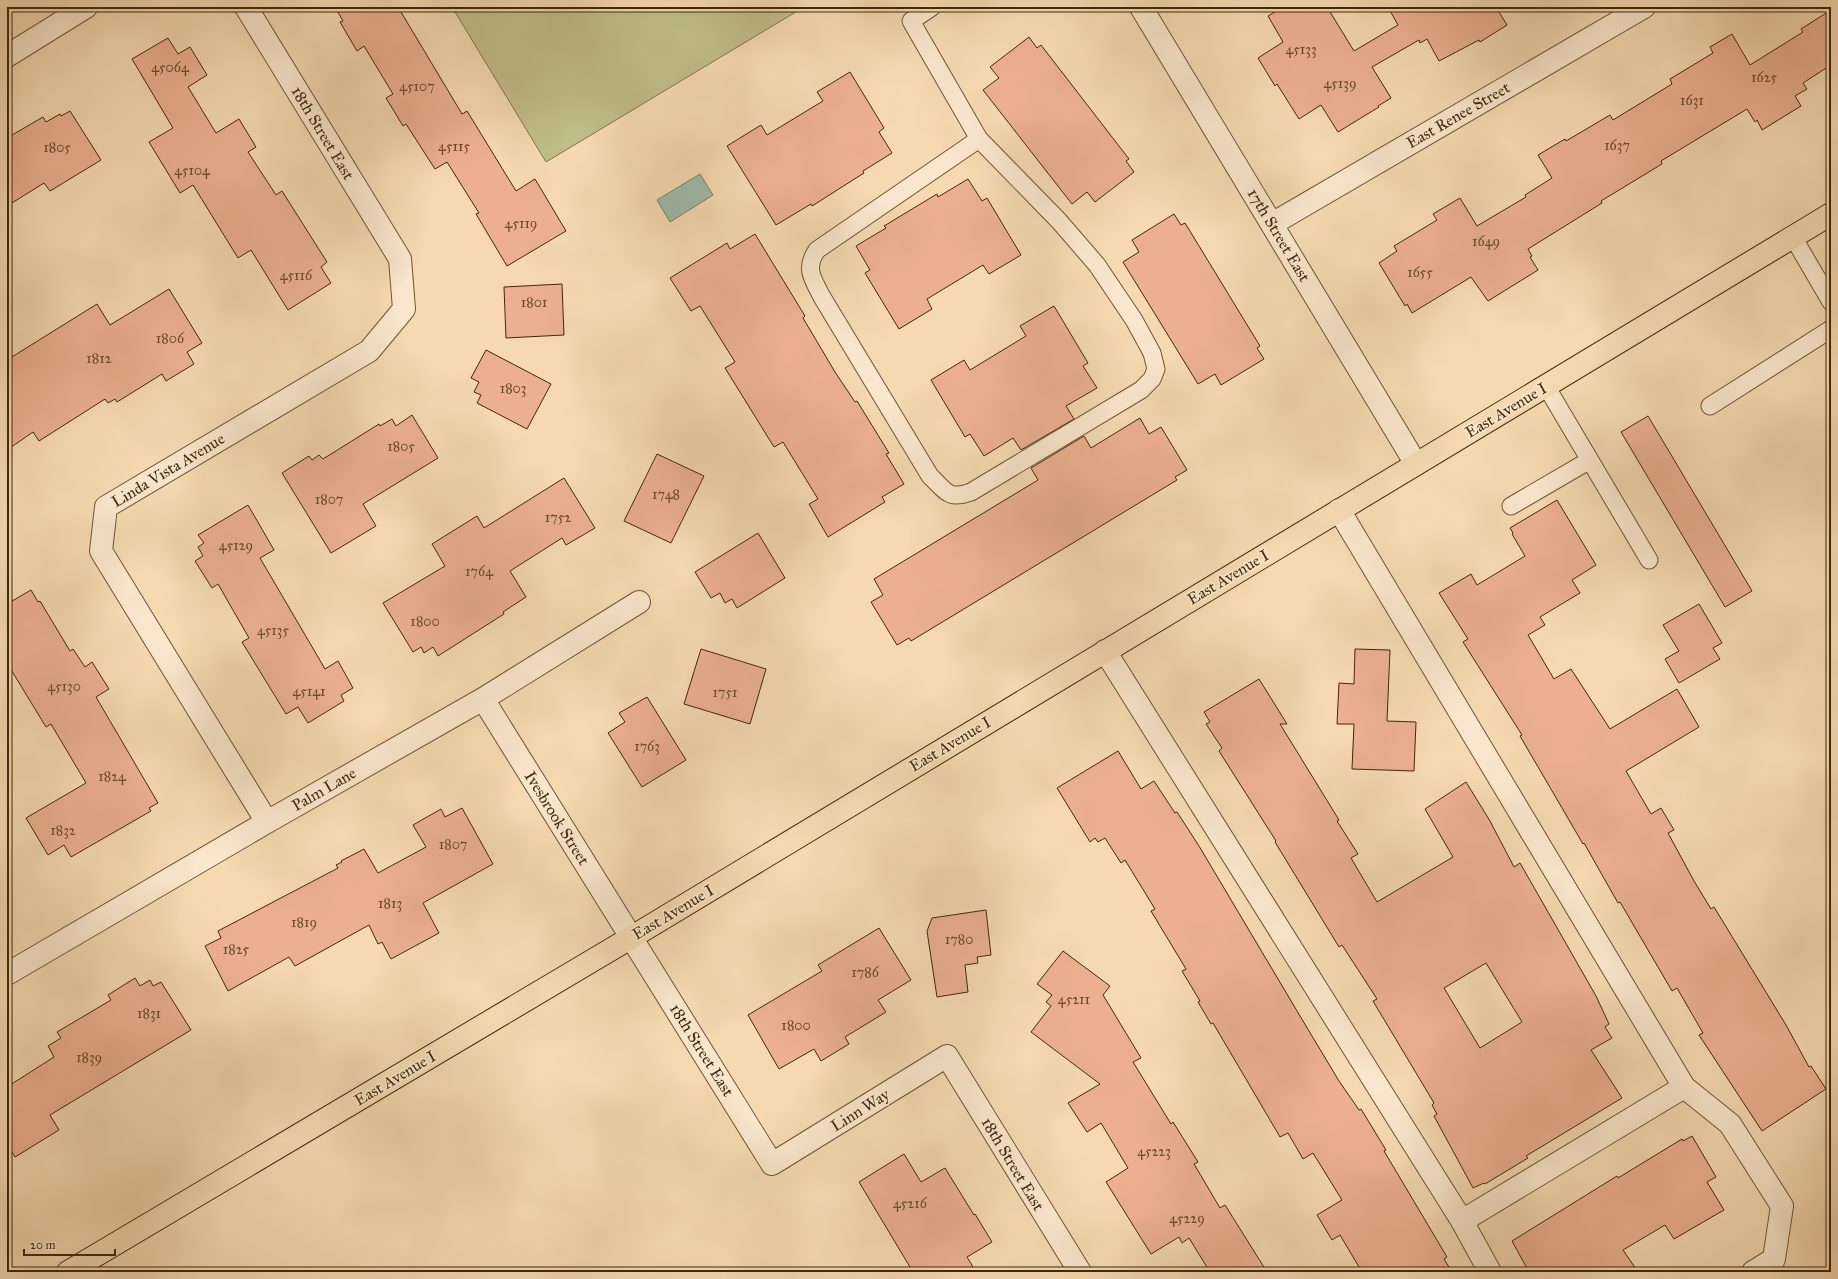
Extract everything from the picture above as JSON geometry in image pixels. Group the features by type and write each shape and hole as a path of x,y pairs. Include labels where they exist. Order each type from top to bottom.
{"main road":[{"name":"East Avenue I","path":"68,1272 632,936 1831,214"}],"street":[{"path":"7,56 86,7"},
{"name":"18th Street East","path":"246,7 400,259"},
{"name":"17th Street East","path":"1141,7 1416,464"},
{"name":"East Renee Street","path":"1272,224 1644,7"},
{"name":"Linda Vista Avenue","path":"266,822 101,551 106,506 369,351 404,309 400,259"},
{"path":"1338,510 1684,1087 1730,1124 1782,1206 1775,1266 1753,1272"},
{"name":"Palm Lane","path":"7,974 266,822 483,699 639,602"},
{"path":"1105,651 1462,1221 1490,1272"},
{"name":"Ivesbrook Street","path":"483,699 632,936"},
{"name":"18th Street East","path":"632,936 772,1164"},
{"name":"18th Street East","path":"947,1056 1080,1272"},
{"name":"Linn Way","path":"772,1164 947,1056"},
{"path":"1462,1221 1684,1087"}],"lane":[{"path":"932,7 911,21 979,139 1059,221 1097,265 1134,320 1152,353 1156,369 1152,379 1141,390 971,492 958,496 948,493 930,476 822,297 809,270 811,258 817,250 979,139"},
{"path":"1793,237 1831,302"},
{"path":"1710,406 1831,329"},
{"path":"1546,386 1649,560"},
{"path":"1511,506 1590,460"}],"shaded area":[{"path":"452,7 804,7 546,162"},
{"path":"700,174 713,195 670,222 657,200"}],"building":[{"path":"335,7 398,7 462,114 467,111 516,191 535,179 566,231 507,266 476,214 479,213 447,162 435,169 406,124 403,126 386,98 393,94 364,46 357,51 340,22 343,21"},
{"path":"1283,7 1327,7 1354,51 1398,25 1388,7 1496,7 1507,25 1480,42 1479,40 1439,61 1427,39 1420,43 1419,40 1372,67 1391,98 1338,132 1321,105 1299,119 1277,84 1275,86 1258,58 1283,42 1268,16"},
{"path":"1831,10 1831,65 1803,83 1807,89 1795,96 1801,106 1762,130 1757,120 1755,122 1747,109 1661,161 1662,164 1601,201 1602,203 1528,249 1532,256 1530,257 1538,270 1488,301 1471,277 1412,313 1407,304 1405,306 1379,263 1397,251 1394,246 1437,220 1433,214 1460,198 1477,226 1526,197 1525,195 1552,178 1538,155 1565,139 1566,141 1610,115 1613,120 1672,84 1670,79 1713,53 1710,47 1732,34 1750,65 1803,32 1801,29"},
{"path":"1029,37 1037,48 1041,45 1129,159 1126,161 1134,172 1095,202 1087,192 1072,204 983,90 999,78 990,67"},
{"path":"168,38 178,54 190,47 207,75 188,87 216,133 239,119 256,147 248,152 276,195 282,191 327,262 321,267 331,283 288,310 251,250 238,258 193,185 180,193 149,142 173,128 132,59"},
{"path":"850,72 884,128 879,132 892,153 863,171 864,173 812,206 811,204 776,225 727,146 761,125 767,135 823,101 817,92"},
{"path":"70,111 101,160 50,191 44,183 7,206 7,138 43,117 46,122 60,114 61,116"},
{"path":"968,179 982,201 987,198 1021,255 989,274 983,265 927,299 932,309 899,329 865,273 870,270 856,246 886,228 884,226 937,194 938,197"},
{"path":"1174,214 1181,225 1185,223 1260,346 1257,348 1264,359 1221,385 1215,374 1198,384 1123,262 1139,252 1132,240"},
{"path":"755,234 805,316 803,318 835,372 855,402 857,401 889,453 886,454 904,484 882,497 885,502 828,537 809,504 818,499 783,442 774,447 725,368 735,362 700,306 691,311 670,278 727,243 730,249"},
{"path":"562,284 564,335 506,338 504,287"},
{"path":"169,289 202,343 187,352 194,364 166,381 162,374 117,402 115,399 108,403 105,399 39,441 33,432 7,450 7,360 97,304 110,325"},
{"path":"1054,306 1088,363 1083,366 1097,388 1066,406 1074,419 1021,450 1013,438 984,456 970,434 965,437 931,380 964,360 970,370 1026,336 1020,326"},
{"path":"486,350 551,384 527,429 477,403 481,395 474,392 479,382 471,378"},
{"path":"412,415 438,458 363,504 376,526 331,553 282,473 309,456 312,460 319,455 323,459 379,424 380,426 392,419 396,426"},
{"path":"1648,416 1752,591 1725,607 1621,432"},
{"path":"1140,418 1149,434 1161,427 1187,470 1175,477 1177,480 911,641 909,638 897,645 871,602 883,595 874,579 1038,480 1031,468 1084,436 1091,448"},
{"path":"657,454 704,476 671,543 624,521"},
{"path":"564,478 595,528 566,545 562,538 510,571 526,597 503,612 504,614 438,656 433,647 424,653 421,647 413,652 383,603 445,566 432,544 477,516 484,528"},
{"path":"1557,500 1596,565 1572,580 1580,593 1540,617 1545,625 1528,635 1554,679 1571,669 1610,729 1677,689 1699,727 1626,771 1651,814 1661,808 1674,830 1668,833 1694,881 1711,909 1714,907 1786,1025 1809,1067 1811,1066 1826,1089 1762,1131 1699,1035 1703,1033 1677,988 1672,991 1620,902 1618,903 1520,736 1522,735 1463,642 1468,639 1439,593 1471,574 1477,585 1525,556 1510,528"},
{"path":"248,505 274,550 260,558 325,669 338,661 353,688 341,695 344,701 308,723 298,707 286,714 242,642 249,638 218,584 212,588 195,561 203,556 198,547 204,543 198,535"},
{"path":"758,533 785,578 737,608 732,599 725,603 720,593 711,598 695,572"},
{"path":"31,590 38,602 40,601 70,651 73,649 85,667 92,662 109,689 96,697 158,803 149,808 151,811 71,857 64,845 48,855 26,818 86,783 51,724 46,727 7,663 7,604"},
{"path":"1699,604 1722,643 1713,648 1720,659 1679,683 1665,659 1679,651 1663,625"},
{"path":"701,649 766,669 750,724 684,704"},
{"path":"1355,649 1390,650 1387,721 1416,722 1414,771 1352,769 1354,724 1337,724 1339,683 1354,684"},
{"path":"1259,679 1287,724 1280,724 1339,820 1337,821 1358,854 1351,858 1377,902 1453,857 1425,809 1466,782 1490,821 1514,867 1520,863 1596,996 1609,1024 1605,1027 1612,1038 1591,1050 1622,1098 1526,1156 1528,1158 1485,1184 1484,1183 1473,1188 1434,1116 1437,1114 1432,1105 1434,1103 1373,1001 1377,999 1342,945 1339,947 1275,842 1276,841 1219,751 1222,748 1206,724 1210,722 1204,712","holes":["1486,963 1522,1022 1480,1048 1444,988"]},
{"path":"647,697 686,760 642,787 608,733 625,722 619,713"},
{"path":"1118,751 1141,789 1154,781 1175,813 1177,812 1199,846 1339,1081 1359,1110 1361,1109 1386,1150 1384,1151 1447,1257 1444,1259 1452,1272 1362,1272 1340,1235 1332,1240 1317,1215 1342,1200 1313,1153 1303,1159 1288,1133 1280,1137 1213,1023 1211,1024 1198,1002 1200,1001 1182,971 1186,969 1151,911 1155,909 1125,860 1121,863 1105,838 1098,842 1095,838 1090,842 1057,788"},
{"path":"462,808 493,864 423,903 439,933 391,959 382,942 378,944 369,925 295,966 289,957 228,991 205,946 221,938 218,931 338,868 336,865 342,862 341,861 364,849 378,873 426,847 413,825 441,809 445,817"},
{"path":"986,910 991,955 977,957 978,963 965,965 968,992 937,997 927,931 932,918"},
{"path":"879,928 911,980 878,1000 886,1012 845,1037 849,1044 821,1061 814,1049 779,1069 748,1015 822,971 818,965"},
{"path":"1063,951 1110,986 1103,995 1141,1058 1133,1062 1171,1124 1173,1122 1198,1162 1194,1164 1220,1208 1225,1205 1267,1272 1210,1272 1189,1238 1182,1243 1179,1237 1151,1254 1106,1182 1128,1168 1101,1123 1087,1132 1068,1103 1100,1084 1031,1032 1051,1006 1046,1002 1052,995 1037,984"},
{"path":"135,978 140,986 150,980 153,986 161,982 191,1030 50,1115 59,1130 15,1157 7,1143 7,1087 54,1057 48,1046 61,1038 57,1032 111,1000 108,995"},
{"path":"1692,1136 1716,1177 1707,1182 1724,1210 1674,1239 1665,1225 1623,1250 1638,1272 1529,1272 1512,1241 1617,1176 1618,1178 1682,1139 1683,1141"},
{"path":"904,1154 921,1182 945,1168 974,1215 975,1214 992,1242 967,1257 976,1272 913,1272 859,1182"}]}
